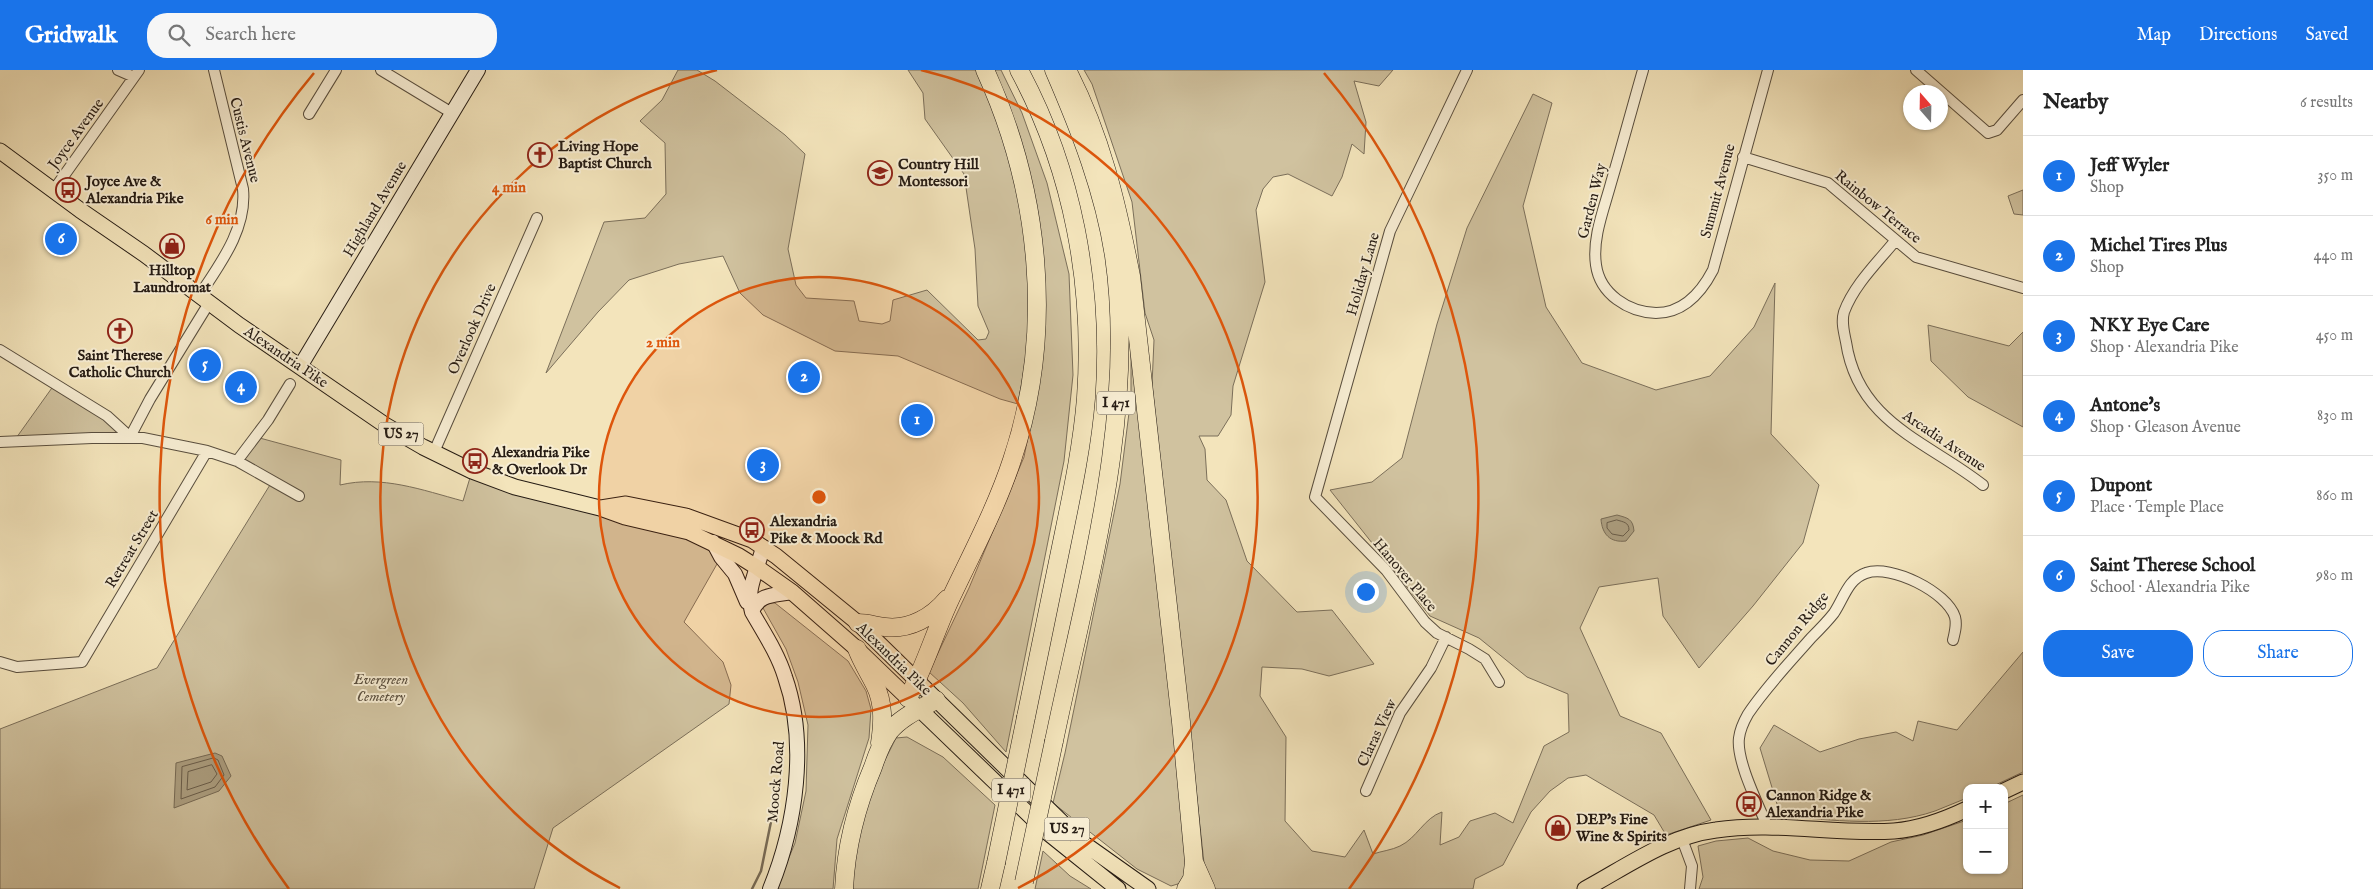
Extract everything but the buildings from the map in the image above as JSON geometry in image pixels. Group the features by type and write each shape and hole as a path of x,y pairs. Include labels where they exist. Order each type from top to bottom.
{"highway":[{"path":"844,889 849,839 855,816 880,750 895,726 914,704 917,681 955,589 984,529 1012,460 1031,378 1036,314 1033,238 1023,180 1012,139 984,70"},
{"name":"I 471","path":"990,889 1082,435 1088,338 1083,273 1069,199 1058,158 1042,117 1019,70"},
{"name":"I 471","path":"1024,885 1102,514 1113,440 1120,318 1114,256 1102,201 1080,129 1054,70"},
{"path":"1066,70 1103,154 1116,203 1131,276 1180,713 1194,862 1192,879 1186,889"},
{"path":"858,623 887,627 905,626 923,620 939,608 955,589"},
{"path":"857,649 876,687 882,705 883,723 880,750"},
{"path":"914,704 936,700"},
{"path":"1194,862 1206,889"}],"main road":[{"name":"Highland Avenue","path":"298,370 478,70"},
{"name":"Alexandria Pike","path":"0,151 144,254 298,370 385,425 434,452 472,471 515,487 600,508 625,517 689,532 713,542 758,568 792,592 857,649 1047,832 1118,889"},
{"name":"Alexandria Pike","path":"600,508 626,504 686,516 752,540 770,552 858,623 1083,843 1148,889"},
{"path":"713,542 721,557 735,574 752,612"},
{"path":"758,568 770,552"},
{"name":"Moock Road","path":"758,568 749,590 748,601 784,674 792,697 796,728 797,756 790,819 781,857 770,889"},
{"path":"752,612 755,604 761,598 792,592"},
{"path":"2008,789 2023,782"},
{"path":"1585,889 1659,848 1714,830 1768,828 1895,831 1929,824 1963,811"}],"street":[{"path":"118,70 136,74"},
{"name":"Custis Avenue","path":"130,437 204,300 234,237 244,206 243,189 214,70"},
{"path":"309,114 336,70"},
{"path":"381,70 452,112"},
{"name":"Holiday Lane","path":"1315,497 1387,239 1467,70"},
{"name":"Garden Way","path":"1643,70 1598,229 1596,266 1609,292 1627,306 1652,313 1666,312 1678,307"},
{"name":"Summit Avenue","path":"1678,307 1699,293 1713,270 1768,70"},
{"path":"1916,70 1988,133 1996,130 2023,100"},
{"name":"Joyce Avenue","path":"53,190 136,74"},
{"name":"Rainbow Terrace","path":"1743,157 1828,183 1916,257 2023,288"},
{"name":"Overlook Drive","path":"434,452 537,218"},
{"name":"Arcadia Avenue","path":"1895,241 1854,290 1844,312 1843,325 1850,362 1873,404 1892,425 1960,467 1983,485"},
{"path":"1,353 107,416 130,437"},
{"path":"237,461 268,420 290,384"},
{"path":"0,442 130,437 207,451 237,461 299,496"},
{"name":"Retreat Street","path":"0,662 17,667 82,662 207,451"},
{"name":"Hanover Place","path":"1315,497 1386,570 1425,622 1446,637 1485,659 1499,682"},
{"name":"Cannon Ridge","path":"1768,828 1754,796 1741,756 1738,741 1741,728 1748,714 1768,689 1825,624 1850,584 1868,572 1882,570 1895,572 1944,600 1955,618 1956,629 1953,640"},
{"name":"Claras View","path":"1366,792 1400,713 1431,668 1446,637"},
{"path":"1682,839 1692,866 1690,889"}],"green space":[{"path":"678,70 697,70 715,81 785,135 805,154 788,249 796,285 806,298 854,301 859,321 882,324 890,321 893,300 927,290 978,340 986,339 989,332 978,306 975,249 964,174 925,119 923,93 908,70 978,70 1009,150 1024,220 1030,294 1028,346 1018,404 1000,399 898,356 835,351 763,315 740,293 723,256 679,264 629,280 598,312 546,373 604,222 645,218 666,194 665,143 640,121 662,100"},
{"path":"992,70 1001,70 1022,113 1047,183 1069,274 1073,375 1064,461 1006,752 963,703 929,672 969,588 1024,457 1037,392 1045,295 1038,213 1017,128"},
{"path":"1084,70 1393,70 1379,86 1354,81 1366,122 1364,154 1352,144 1342,177 1332,196 1288,174 1273,177 1263,189 1256,210 1265,282 1233,386 1231,415 1218,436 1199,436 1205,449 1207,480 1226,500 1247,561 1297,612 1332,610 1374,664 1329,676 1302,669 1262,667 1260,696 1286,737 1285,821 1312,851 1345,857 1364,830 1373,854 1394,849 1411,838 1430,819 1442,812 1440,845 1459,837 1470,821 1495,813 1513,823 1544,746 1569,732 1568,694 1527,677 1479,638 1430,616 1330,490 1372,482 1402,458 1437,324 1467,228 1533,94 1552,103 1523,206 1546,307 1582,363 1656,390 1710,376 1754,327 1775,283 1771,434 1819,485 1803,543 1753,606 1699,668 1663,616 1658,578 1599,587 1580,628 1620,716 1661,733 1711,820 1666,835 1654,815 1586,775 1568,778 1550,791 1531,812 1503,865 1475,879 1473,889 1213,889 1204,863 1152,385 1154,340 1145,313 1132,202 1092,84"},
{"path":"2023,190 2023,215 2014,214 2008,196"},
{"path":"1131,321 1140,388 1187,871 1181,883 1171,886 1137,869 1053,803 1120,484 1131,397"},
{"path":"1928,325 2009,346 2023,332 2023,427 1968,397 1931,361"},
{"path":"54,385 130,437 14,441"},
{"name":"Evergreen Cemetery","path":"256,437 341,460 340,485 356,482 387,483 417,488 463,501 472,471 689,532 721,557 684,622 723,662 731,685 729,704 553,828 534,889 0,889 0,729 157,668 273,480 237,461"},
{"path":"775,603 848,661 866,691 871,709 869,738 837,839 833,889 776,889 795,843 806,791 808,725 798,682 786,649 763,608 766,604"},
{"path":"2023,652 2023,772 1998,784 1963,784 1963,800 1935,811 1897,820 1878,821 1840,821 1783,816 1777,804 1760,748 1774,725 1820,752 1859,739 1896,732 1913,741 1918,721 1957,730"},
{"path":"907,737 943,757 995,805 978,889 850,889 857,832 884,762 896,738"},
{"path":"2023,795 2023,889 1699,889 1703,877 1698,846 1716,841 1748,838 1773,851 1810,860 1849,861 1891,842 1923,835 1963,821 1963,874 2008,874 2008,802"},
{"path":"1043,851 1070,876 1091,889 1035,889"}],"water":[{"path":"1617,515 1631,521 1634,531 1626,541 1611,539 1603,529 1601,519"},
{"path":"215,753 222,756 231,776 219,791 174,808 176,763"}],"waterway":[{"path":"752,889 761,871 775,802 774,790"}],"place":[{"name":"Living Hope Baptist Church","path":"540,155"},
{"name":"Country Hill Montessori","path":"880,173"},
{"name":"Joyce Ave & Alexandria Pike","path":"68,190"},
{"name":"Saint Therese School","path":"61,239"},
{"name":"Hilltop Laundromat","path":"172,246"},
{"name":"Saint Therese Catholic Church","path":"120,331"},
{"name":"Dupont","path":"205,365"},
{"name":"Michel Tires Plus","path":"804,377"},
{"name":"Antone's","path":"241,387"},
{"name":"Jeff Wyler","path":"917,420"},
{"name":"Alexandria Pike & Overlook Dr","path":"475,461"},
{"name":"NKY Eye Care","path":"763,465"},
{"name":"Alexandria Pike & Moock Rd","path":"752,530"},
{"name":"Cannon Ridge & Alexandria Pike","path":"1749,804"},
{"name":"DEP's Fine Wine & Spirits","path":"1558,828"}]}
